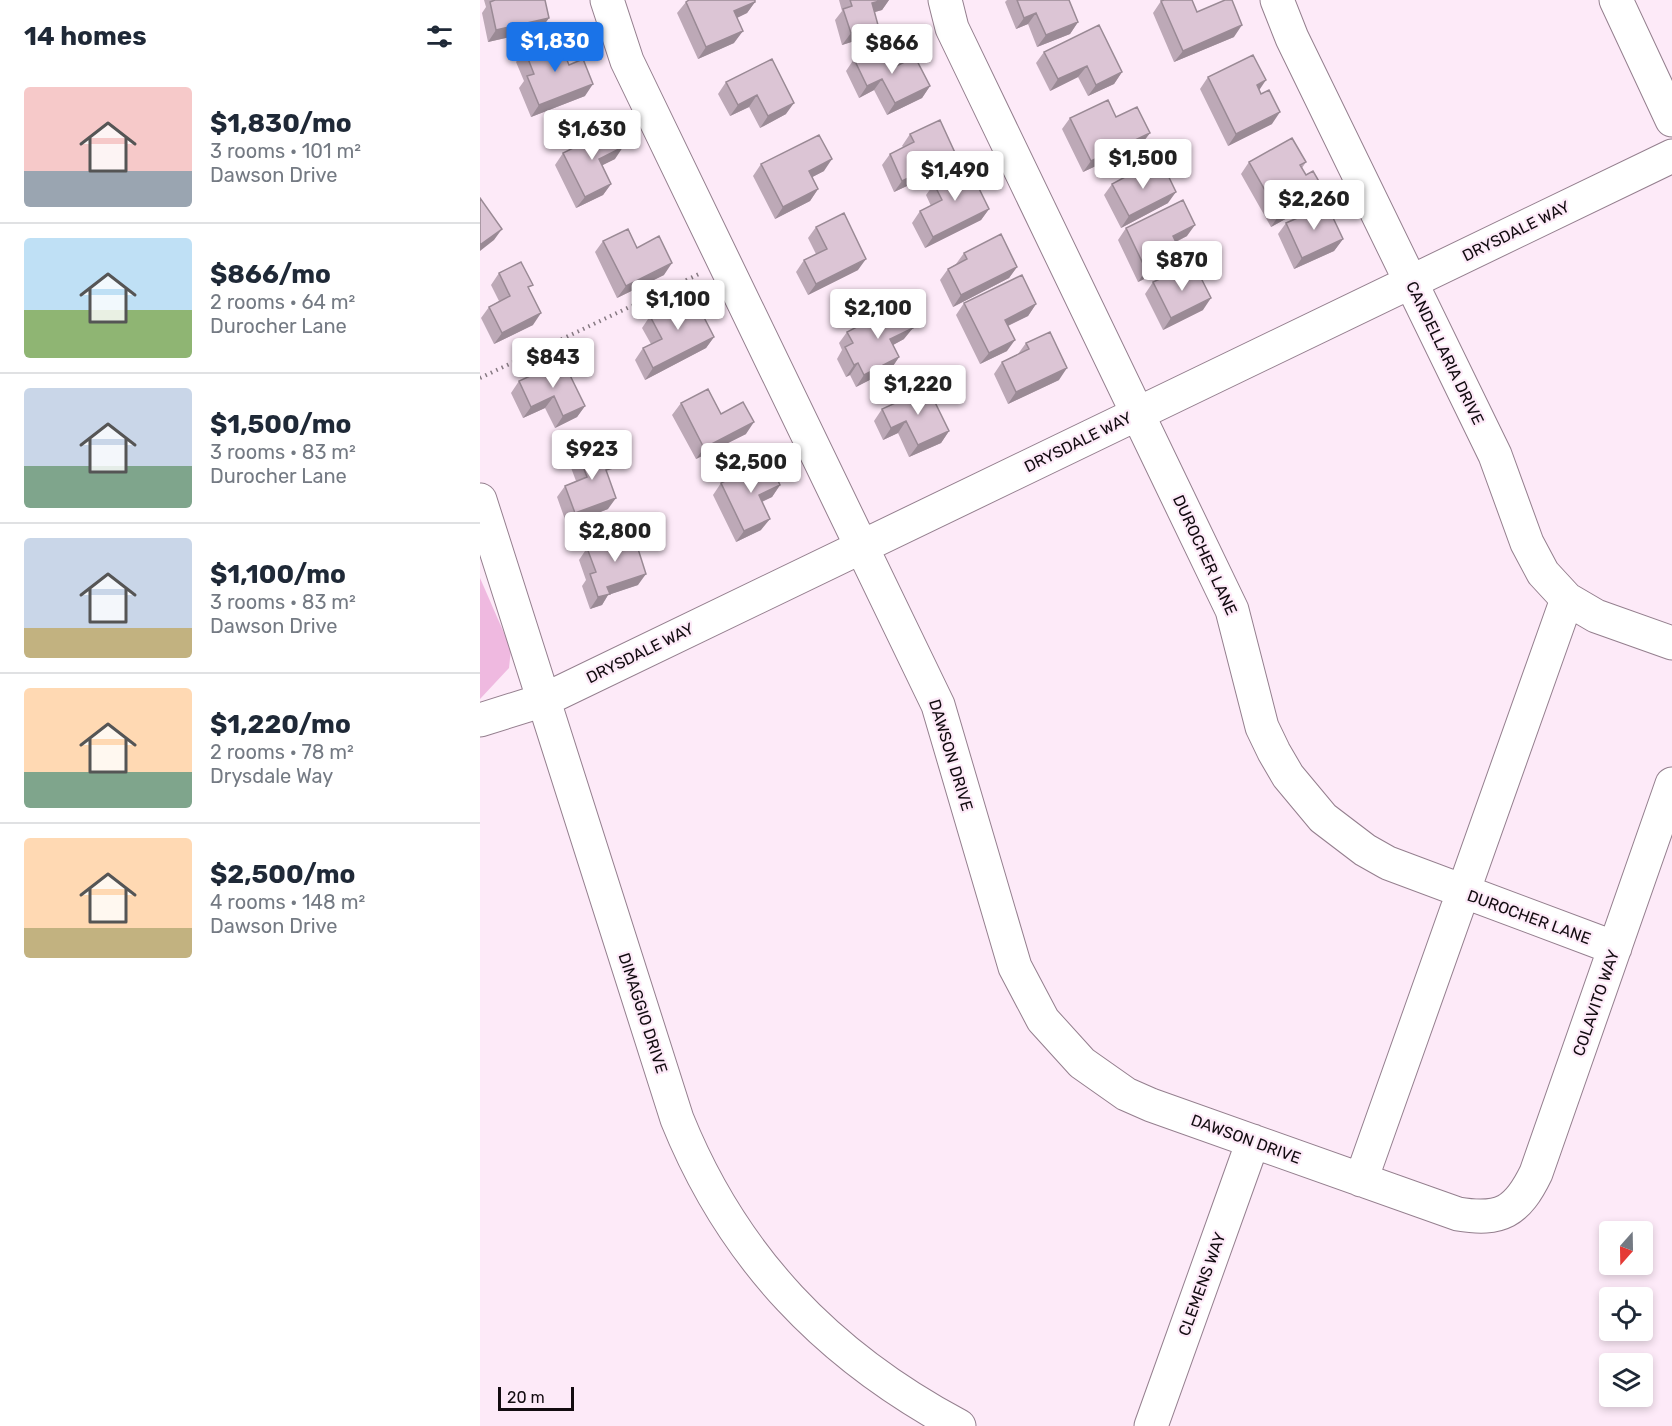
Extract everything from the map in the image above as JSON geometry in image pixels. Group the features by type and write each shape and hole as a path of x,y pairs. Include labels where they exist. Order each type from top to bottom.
{"street":[{"name":"DAWSON DRIVE","path":"607,0 627,61 938,705 1015,967 1043,1020 1082,1063 1126,1094 1458,1214 1484,1218 1505,1212"},
{"name":"DUROCHER LANE","path":"945,0 952,28 1232,610 1262,727 1288,776 1323,818 1365,850 1404,870 1615,948"},
{"name":"CANDELLARIA DRIVE","path":"1277,0 1292,38 1495,455 1527,543 1543,573 1567,599 1596,616 1672,643"},
{"path":"1616,0 1672,120"},
{"name":"DRYSDALE WAY","path":"480,720 543,700 1672,156"},
{"name":"DIMAGGIO DRIVE","path":"480,500 677,1119 708,1188 748,1250 811,1320 866,1368 959,1426"},
{"path":"1361,1180 1567,599"},
{"name":"COLAVITO WAY","path":"1505,1212 1524,1197 1536,1173 1672,784"},
{"name":"CLEMENS WAY","path":"1151,1426 1253,1141"}],"path":[{"path":"480,378 724,261"}],"shaded area":[{"path":"480,578 511,649 509,668 480,699"}],"building":[{"path":"495,0 545,0 549,18 496,30 490,2"},
{"path":"689,0 755,0 755,2 734,11 743,31 706,47 686,2"},
{"path":"850,0 883,0 872,3 878,25 851,33 843,9 852,6"},
{"path":"1017,0 1069,0 1078,22 1046,35 1036,13 1024,18"},
{"path":"1192,0 1197,12 1225,0 1232,0 1242,25 1183,51 1161,1"},
{"path":"1099,25 1122,72 1096,85 1087,66 1058,79 1044,52"},
{"path":"558,38 569,65 583,59 593,84 539,105 527,76 534,74 525,51"},
{"path":"879,47 890,69 915,57 930,86 895,103 882,79 867,86 854,59"},
{"path":"1253,55 1266,80 1257,85 1261,94 1269,90 1280,112 1236,134 1208,77"},
{"path":"772,59 794,103 768,116 757,95 738,105 726,82"},
{"path":"1108,100 1116,117 1137,107 1150,133 1091,161 1070,118"},
{"path":"940,120 956,155 902,181 890,154 914,142 910,134"},
{"path":"613,128 623,147 599,159 611,184 585,197 563,153"},
{"path":"819,135 832,159 809,171 818,189 783,207 761,164"},
{"path":"1292,138 1306,162 1300,165 1306,175 1313,171 1324,190 1279,215 1249,162"},
{"path":"968,166 989,209 933,237 920,211 942,200 934,184"},
{"path":"1164,167 1176,192 1129,216 1112,184 1138,170 1143,178"},
{"path":"480,198 502,229 480,245"},
{"path":"1183,200 1195,225 1173,236 1181,253 1146,270 1126,228"},
{"path":"1327,205 1343,239 1302,258 1286,223"},
{"path":"844,213 866,259 816,284 804,260 827,249 816,227"},
{"path":"628,229 637,248 659,236 672,263 626,286 603,241"},
{"path":"1001,234 1017,267 961,295 948,269 967,259 964,253"},
{"path":"521,262 533,285 528,287 541,313 502,333 489,307 510,296 499,273"},
{"path":"1197,270 1211,298 1171,318 1153,282 1175,272 1179,279"},
{"path":"1022,275 1036,304 1005,320 1015,340 989,353 964,303"},
{"path":"692,294 714,337 653,368 643,348 662,339 650,316"},
{"path":"901,304 913,328 890,339 899,357 864,375 858,363 854,365 845,347 853,343 847,332"},
{"path":"1050,332 1067,368 1016,392 1002,362 1029,349 1026,343"},
{"path":"563,361 585,406 563,416 554,396 531,407 519,381"},
{"path":"928,388 949,431 918,445 906,421 891,428 882,409"},
{"path":"708,389 721,414 743,402 754,422 704,448 681,403"},
{"path":"604,444 613,468 606,470 616,498 575,513 565,486 587,477 578,453"},
{"path":"768,460 780,485 759,495 770,519 744,531 721,483"},
{"path":"633,533 646,574 607,587 610,594 598,597 590,574 596,572 587,548"}]}
